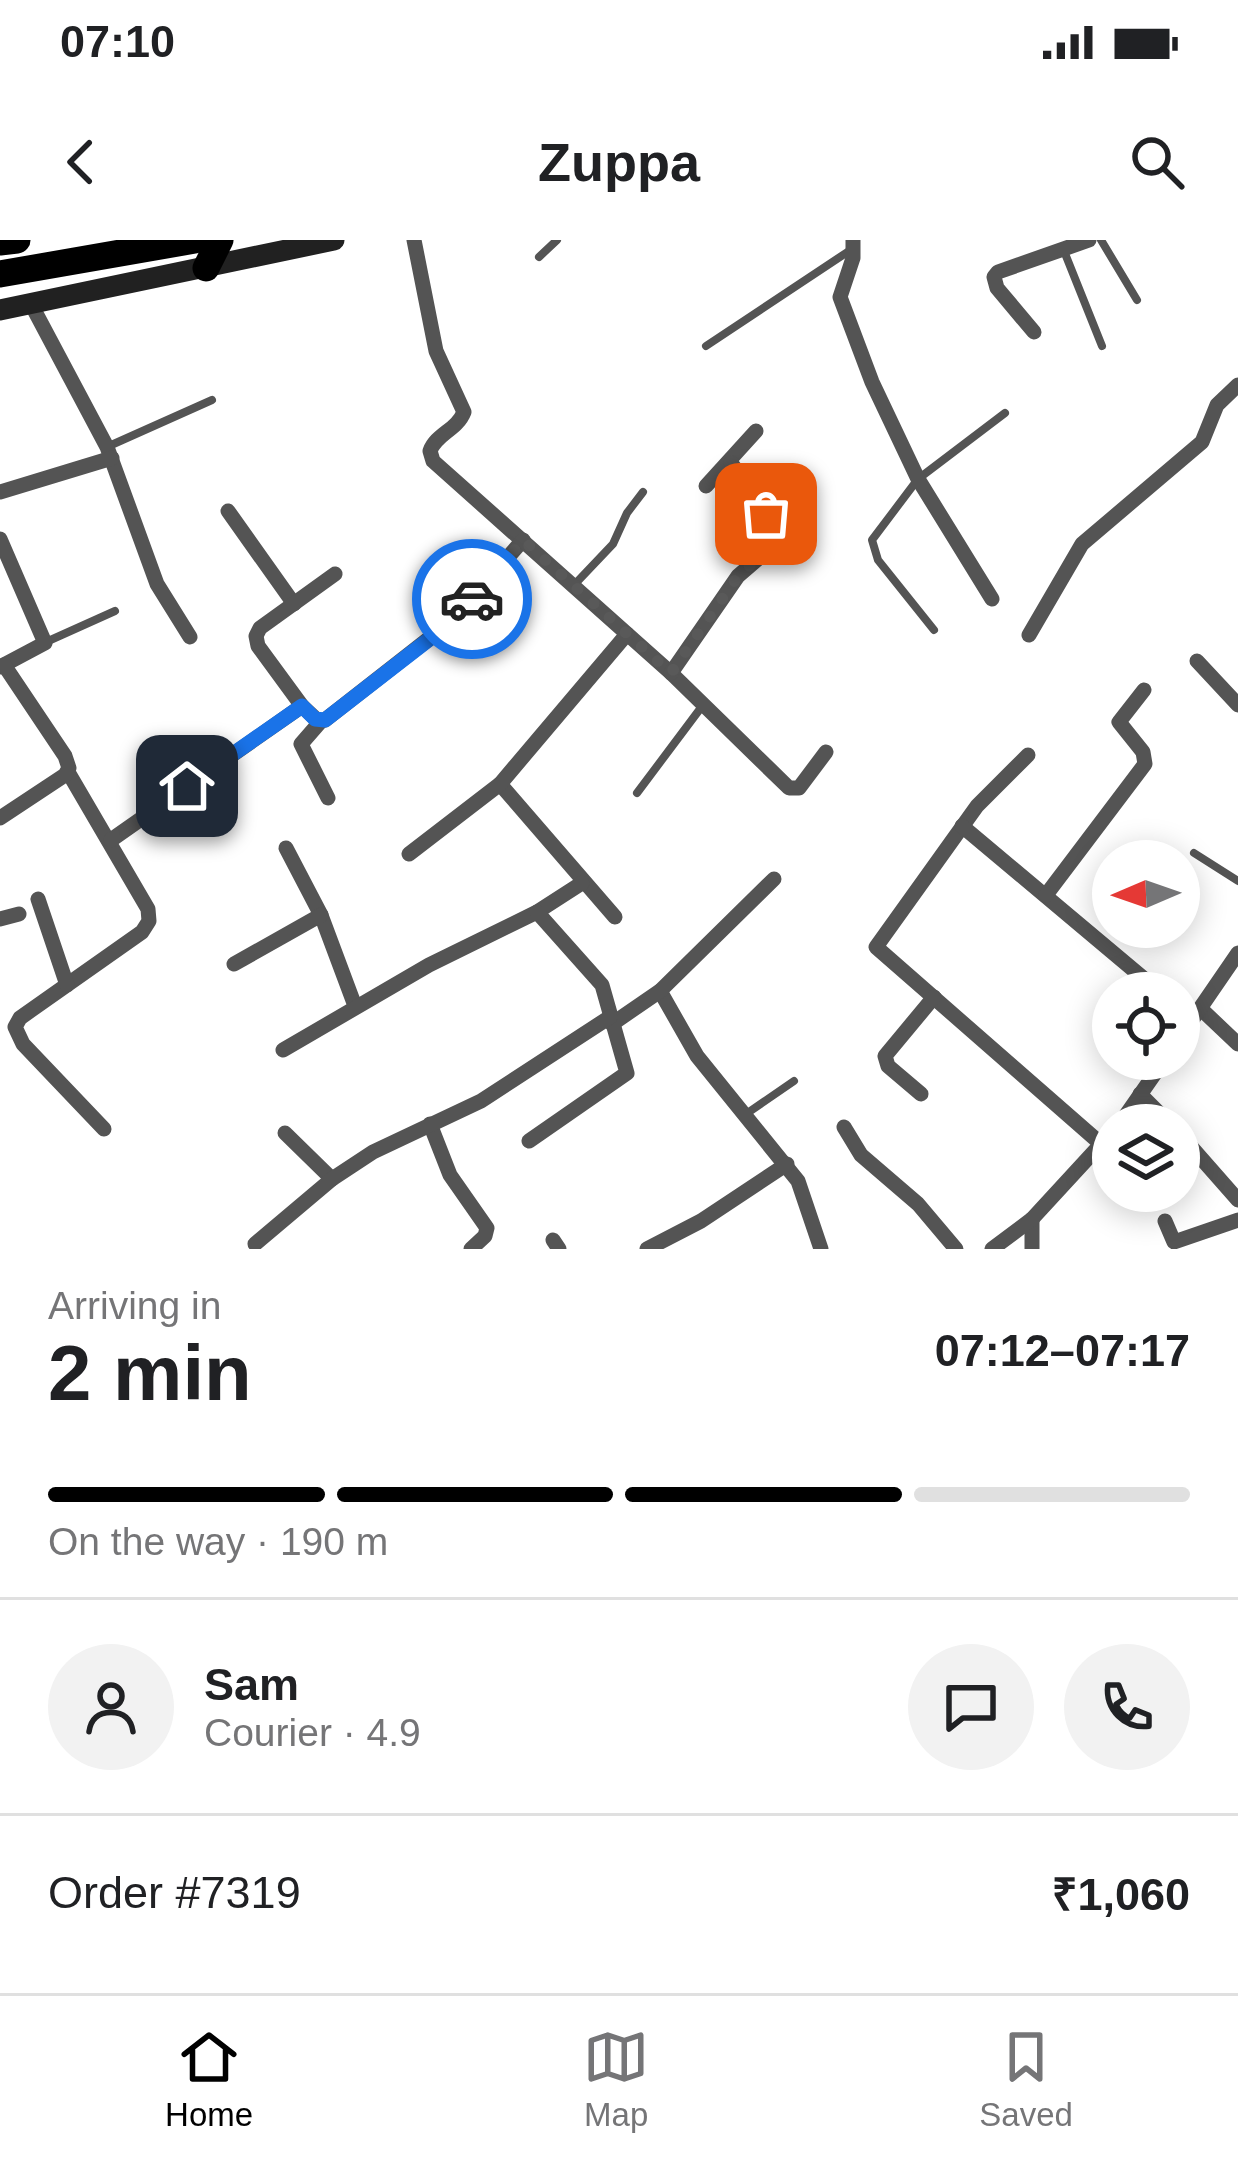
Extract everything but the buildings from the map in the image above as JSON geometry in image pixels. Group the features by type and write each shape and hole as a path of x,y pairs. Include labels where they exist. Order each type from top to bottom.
{"highway":[{"path":"0,242 17,240"},
{"path":"0,274 195,240"},
{"path":"206,268 220,240"}],"street":[{"path":"0,310 334,240"},
{"path":"414,240 436,351 464,412 456,427 433,443 431,455 793,790 800,788 826,752"},
{"path":"1034,332 997,289 994,277 1090,240"},
{"path":"853,244 842,306 918,479 992,599"},
{"path":"31,304 110,453 158,584 190,637"},
{"path":"1028,635 1082,544 1202,442 1217,405 1238,385"},
{"path":"706,486 756,430"},
{"path":"0,492 110,453"},
{"path":"671,673 738,576 773,545 764,508 731,463"},
{"path":"228,512 294,604"},
{"path":"0,539 6,569 44,643 2,666 65,757 68,772 148,909 142,932 20,1018 16,1031 104,1129"},
{"path":"328,798 301,744 322,721 454,620 523,540"},
{"path":"322,721 302,706 256,640 260,628 335,574"},
{"path":"409,854 500,784 627,634"},
{"path":"1197,661 1238,704"},
{"path":"1046,896 1145,764 1143,752 1119,722 1144,689"},
{"path":"111,840 302,706"},
{"path":"1028,755 986,795 876,944 878,951 934,998 1092,1119"},
{"path":"0,818 68,772"},
{"path":"500,784 615,917"},
{"path":"962,826 1136,972"},
{"path":"286,848 321,915 355,1006"},
{"path":"255,1244 332,1179 391,1142 500,1090 661,991 774,879"},
{"path":"283,1050 582,883"},
{"path":"38,899 67,985"},
{"path":"529,1141 626,1076 597,977 537,912"},
{"path":"0,919 19,914"},
{"path":"234,964 321,915"},
{"path":"1200,1002 1238,953"},
{"path":"661,991 684,1037 787,1164 804,1193 821,1249"},
{"path":"921,1094 888,1066 885,1056 934,998"},
{"path":"1200,1019 1238,1044"},
{"path":"1133,1104 1150,1080"},
{"path":"1140,1094 1150,1104"},
{"path":"430,1124 450,1175 487,1228 472,1249"},
{"path":"844,1127 861,1155 917,1204 956,1249"},
{"path":"285,1132 332,1179"},
{"path":"992,1249 1032,1219 1092,1154"},
{"path":"1200,1157 1238,1200"},
{"path":"647,1249 701,1221 787,1164"},
{"path":"1032,1219 1032,1249"},
{"path":"1165,1221 1174,1242 1238,1220"}],"lane":[{"path":"539,257 557,240"},
{"path":"1101,240 1138,300"},
{"path":"706,346 853,244"},
{"path":"1063,250 1102,346"},
{"path":"110,453 212,400"},
{"path":"934,629 872,548 874,532 918,479 1005,412"},
{"path":"574,585 613,544 643,492"},
{"path":"44,643 115,611"},
{"path":"637,794 703,705"},
{"path":"1200,857 1238,881"},
{"path":"744,1115 794,1081"}],"way so far":[{"path":"472,599 523,540 671,673 738,576 773,545 766,514"}],"route":[{"path":"187,786 302,706 318,721 325,720 454,620 472,599"}]}
